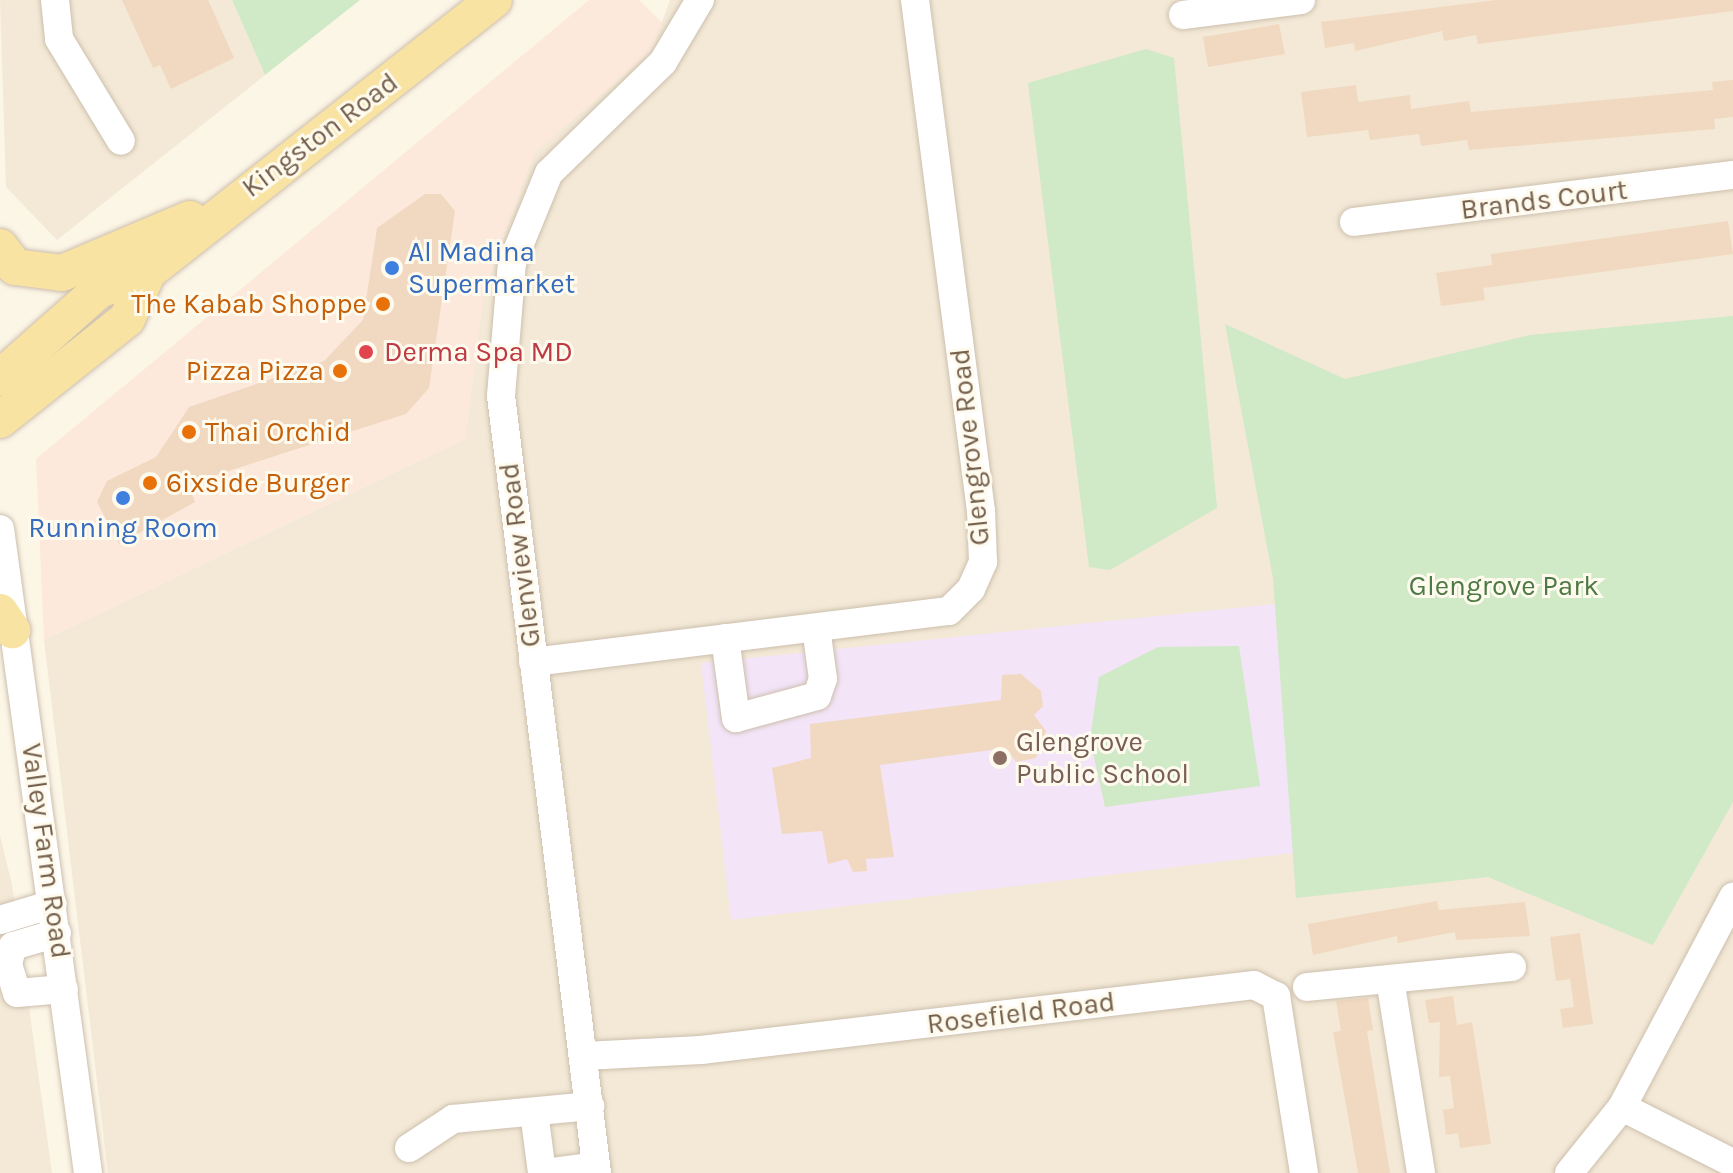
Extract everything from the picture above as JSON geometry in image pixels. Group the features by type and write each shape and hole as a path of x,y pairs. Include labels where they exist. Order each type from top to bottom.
{"main road":[{"name":"Kingston Road","path":"0,378 99,290 148,272 248,190 494,0"},
{"path":"0,247 15,267 62,273 248,190"},
{"name":"Kingston Road","path":"0,420 127,319 148,272"}],"street":[{"path":"55,0 59,39 121,141"},
{"name":"Glenview Road","path":"597,1170 501,396 512,263 549,173 663,62 700,0"},
{"name":"Glengrove Road","path":"533,662 949,611 983,562 915,0"},
{"path":"1183,15 1301,0"},
{"name":"Brands Court","path":"1354,222 1733,175"},
{"name":"Valley Farm Road","path":"0,529 6,621 53,904 88,1173"},
{"path":"725,638 736,718 817,696 823,679 816,628"},
{"path":"1569,1173 1622,1107 1733,897"},
{"path":"0,920 53,904"},
{"path":"57,933 13,946 8,964 17,993 64,989"},
{"path":"1307,987 1512,967"},
{"path":"1390,979 1421,1173"},
{"name":"Rosefield Road","path":"584,1056 701,1050 1254,985 1276,996 1304,1173"},
{"path":"409,1148 453,1119 590,1106"},
{"path":"1622,1107 1733,1163"},
{"path":"534,1112 543,1173 597,1170"}],"shaded area":[{"path":"0,0 232,0 265,75 57,240 6,187"},
{"path":"589,0 639,0 662,23 651,51 534,153 484,291 465,439 44,640 36,459"},
{"path":"670,0 1733,0 1733,1173 108,1173 44,640 465,439 484,291 534,152 651,51"},
{"name":"Glengrove Public School","path":"1275,604 1294,853 731,920 701,663"},
{"path":"0,835 12,885 52,1173 0,1173"}],"green space":[{"path":"232,0 360,0 265,75"},
{"path":"1146,49 1174,58 1217,508 1110,570 1089,567 1028,83"},
{"name":"Glengrove Park","path":"1733,316 1733,802 1653,945 1488,877 1296,898 1273,578 1225,324 1345,379 1530,335"},
{"path":"1239,646 1260,786 1105,807 1090,739 1099,677 1158,647"}],"building":[{"path":"122,0 208,0 234,58 171,89 160,65 153,68"},
{"path":"1496,0 1733,0 1733,11 1478,44 1476,35 1444,41 1442,31 1355,51 1354,43 1325,48 1321,22"},
{"path":"1279,24 1285,54 1208,67 1203,37"},
{"path":"1733,80 1733,117 1714,119 1715,129 1469,150 1467,140 1421,146 1419,134 1370,140 1368,130 1307,137 1301,92 1356,85 1358,102 1410,95 1411,109 1469,101 1471,112 1713,90 1712,82"},
{"path":"425,194 441,194 455,211 429,388 406,414 188,484 195,502 119,544 97,502 107,481 156,457 189,407 324,361 363,320 377,228"},
{"path":"1728,221 1733,254 1483,288 1485,300 1441,306 1436,273 1492,265 1491,254"},
{"path":"1021,674 1041,691 1043,706 1034,715 1046,731 1036,758 1016,762 1006,748 880,765 894,857 866,859 867,871 853,872 847,859 828,864 822,831 782,834 772,768 811,758 810,724 1001,700 1002,675"},
{"path":"1437,901 1439,910 1525,902 1530,936 1456,940 1455,932 1398,943 1397,936 1313,955 1308,924"},
{"path":"1580,933 1593,1024 1563,1028 1560,1009 1574,1007 1570,979 1556,981 1550,937"},
{"path":"1453,996 1457,1025 1472,1022 1491,1144 1460,1148 1458,1133 1446,1135 1443,1110 1454,1108 1450,1076 1439,1077 1440,1022 1429,1023 1425,1000"},
{"path":"1368,998 1373,1030 1367,1031 1390,1173 1358,1173 1333,1032 1341,1031 1336,1001"}],"place":[{"name":"Al Madina Supermarket","path":"392,268"},
{"name":"The Kabab Shoppe","path":"383,304"},
{"name":"Derma Spa MD","path":"366,352"},
{"name":"Pizza Pizza","path":"340,371"},
{"name":"Thai Orchid","path":"189,432"},
{"name":"6ixside Burger","path":"150,483"},
{"name":"Running Room","path":"123,498"},
{"name":"Glengrove Public School","path":"1000,758"}]}
